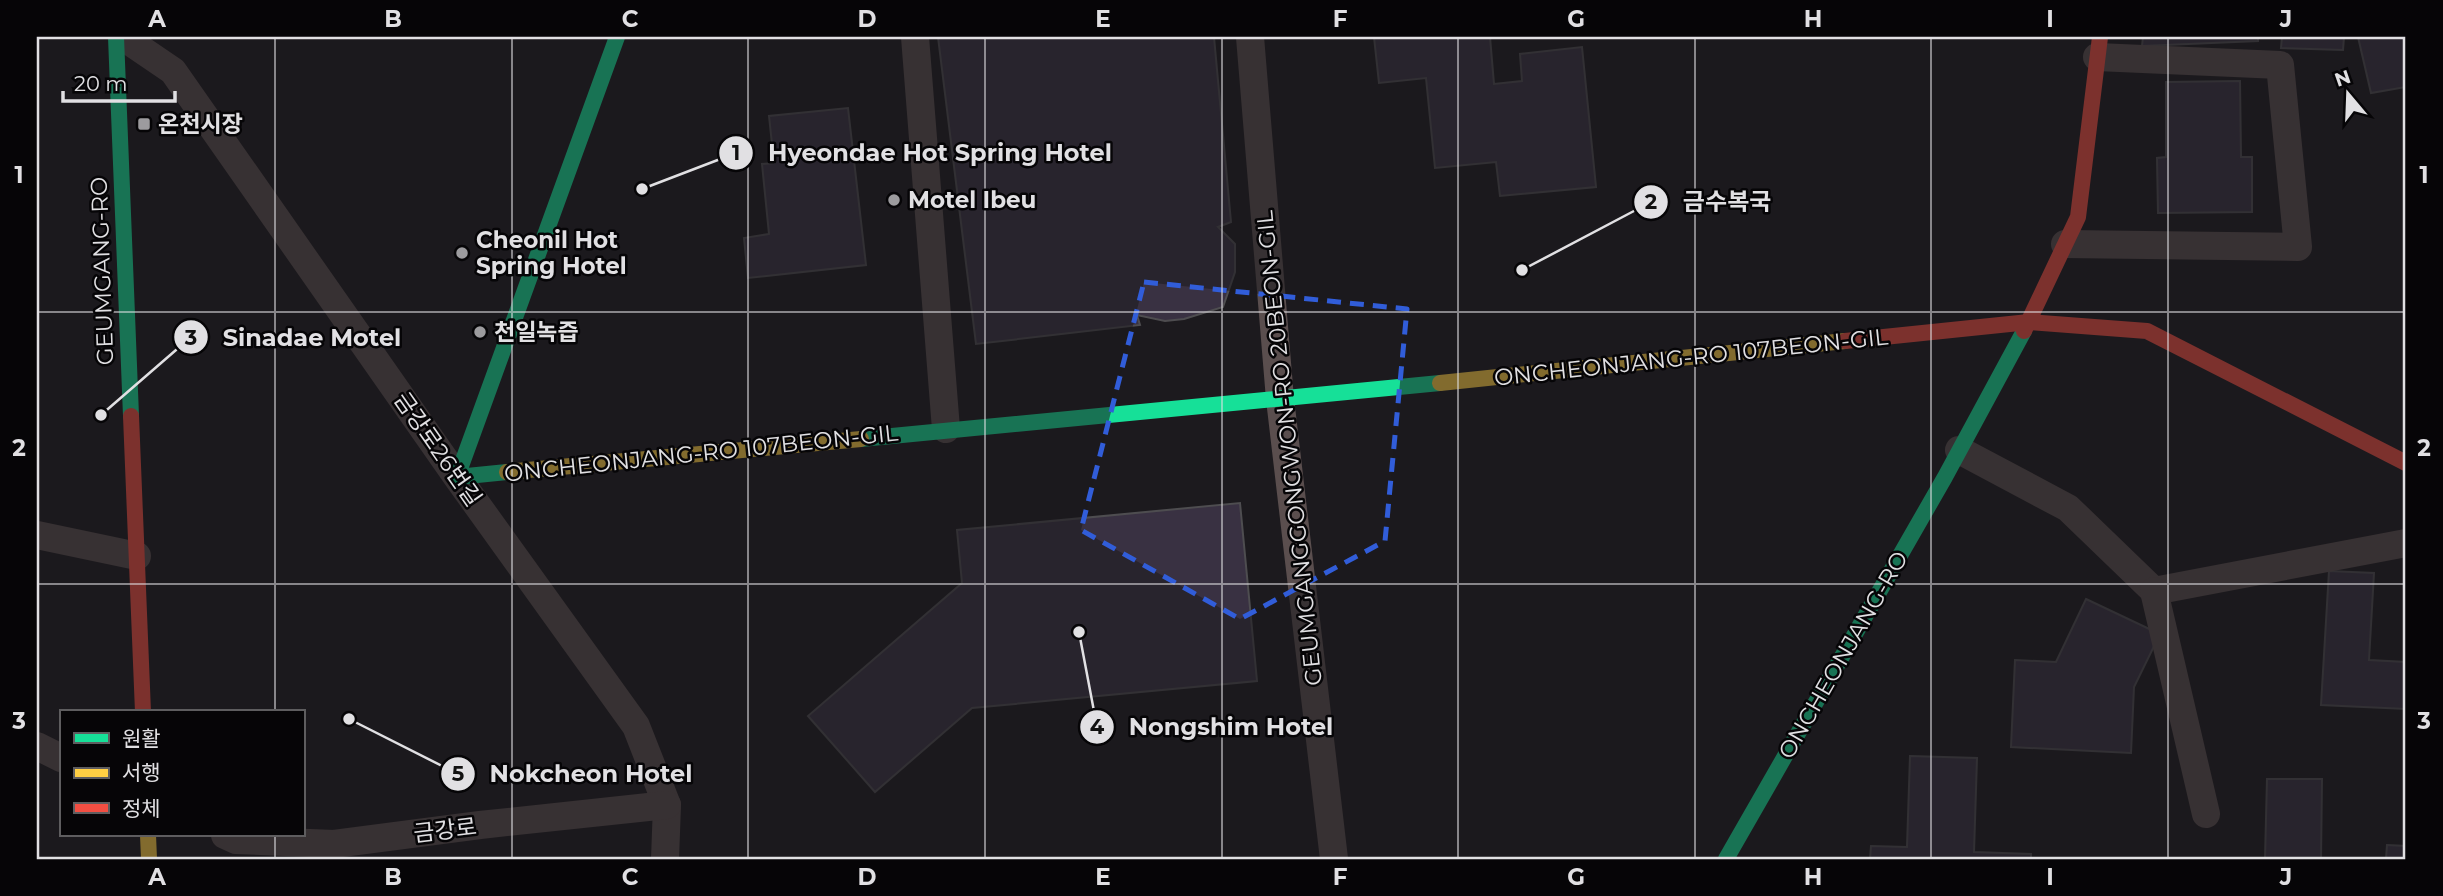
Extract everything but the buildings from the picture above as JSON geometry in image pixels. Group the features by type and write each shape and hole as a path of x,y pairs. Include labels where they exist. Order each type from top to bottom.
{"street":[{"name":"GEUMGANG-RO","path":"116,37 143,710"},
{"name":"금강로26번길","path":"123,37 173,71 457,477 636,726 667,806 665,859"},
{"path":"457,477 617,37"},
{"path":"915,37 946,429"},
{"name":"GEUMGANGGONGWON-RO 20BEON-GIL","path":"1250,37 1280,399 1334,859"},
{"name":"ONCHEONJANG-RO","path":"1726,859 2029,323 2065,244 2078,217 2099,47 2280,65 2298,247 2065,244"},
{"name":"ONCHEONJANG-RO 107BEON-GIL","path":"457,477 1280,399 2029,323 2147,331 2406,463"},
{"path":"1959,450 2068,508 2154,591 2206,814"},
{"path":"37,535 137,556"},
{"path":"2154,591 2406,543"},
{"path":"37,746 60,758"},
{"name":"금강로","path":"227,836 236,840 334,844 480,825 667,806"},
{"path":"148,836 149,859"}],"highlighted area":[{"path":"1144,282 1407,309 1385,541 1240,619 1081,530"}],"traffic: fast":[{"path":"116,37 131,416"},
{"path":"507,472 457,477 617,37"},
{"path":"1726,859 1945,477 2024,331"},
{"path":"861,439 1440,383"}],"traffic: slow":[{"path":"1440,383 1845,341"},
{"path":"507,472 861,439"},
{"path":"148,836 149,859"}],"traffic: jam":[{"path":"2024,331 2078,217 2100,37"},
{"path":"1845,341 2029,322 2147,331 2406,463"},
{"path":"131,416 143,710"}],"place":[{"name":"온천시장","path":"144,124"},
{"name":"Hyeondae Hot Spring Hotel","path":"642,189"},
{"name":"Motel Ibeu","path":"894,200"},
{"name":"Cheonil Hot Spring Hotel","path":"462,253"},
{"name":"금수복국","path":"1522,270"},
{"name":"천일녹즙","path":"480,332"},
{"name":"Sinadae Motel","path":"101,415"},
{"name":"Nongshim Hotel","path":"1079,632"},
{"name":"Nokcheon Hotel","path":"349,719"}]}
